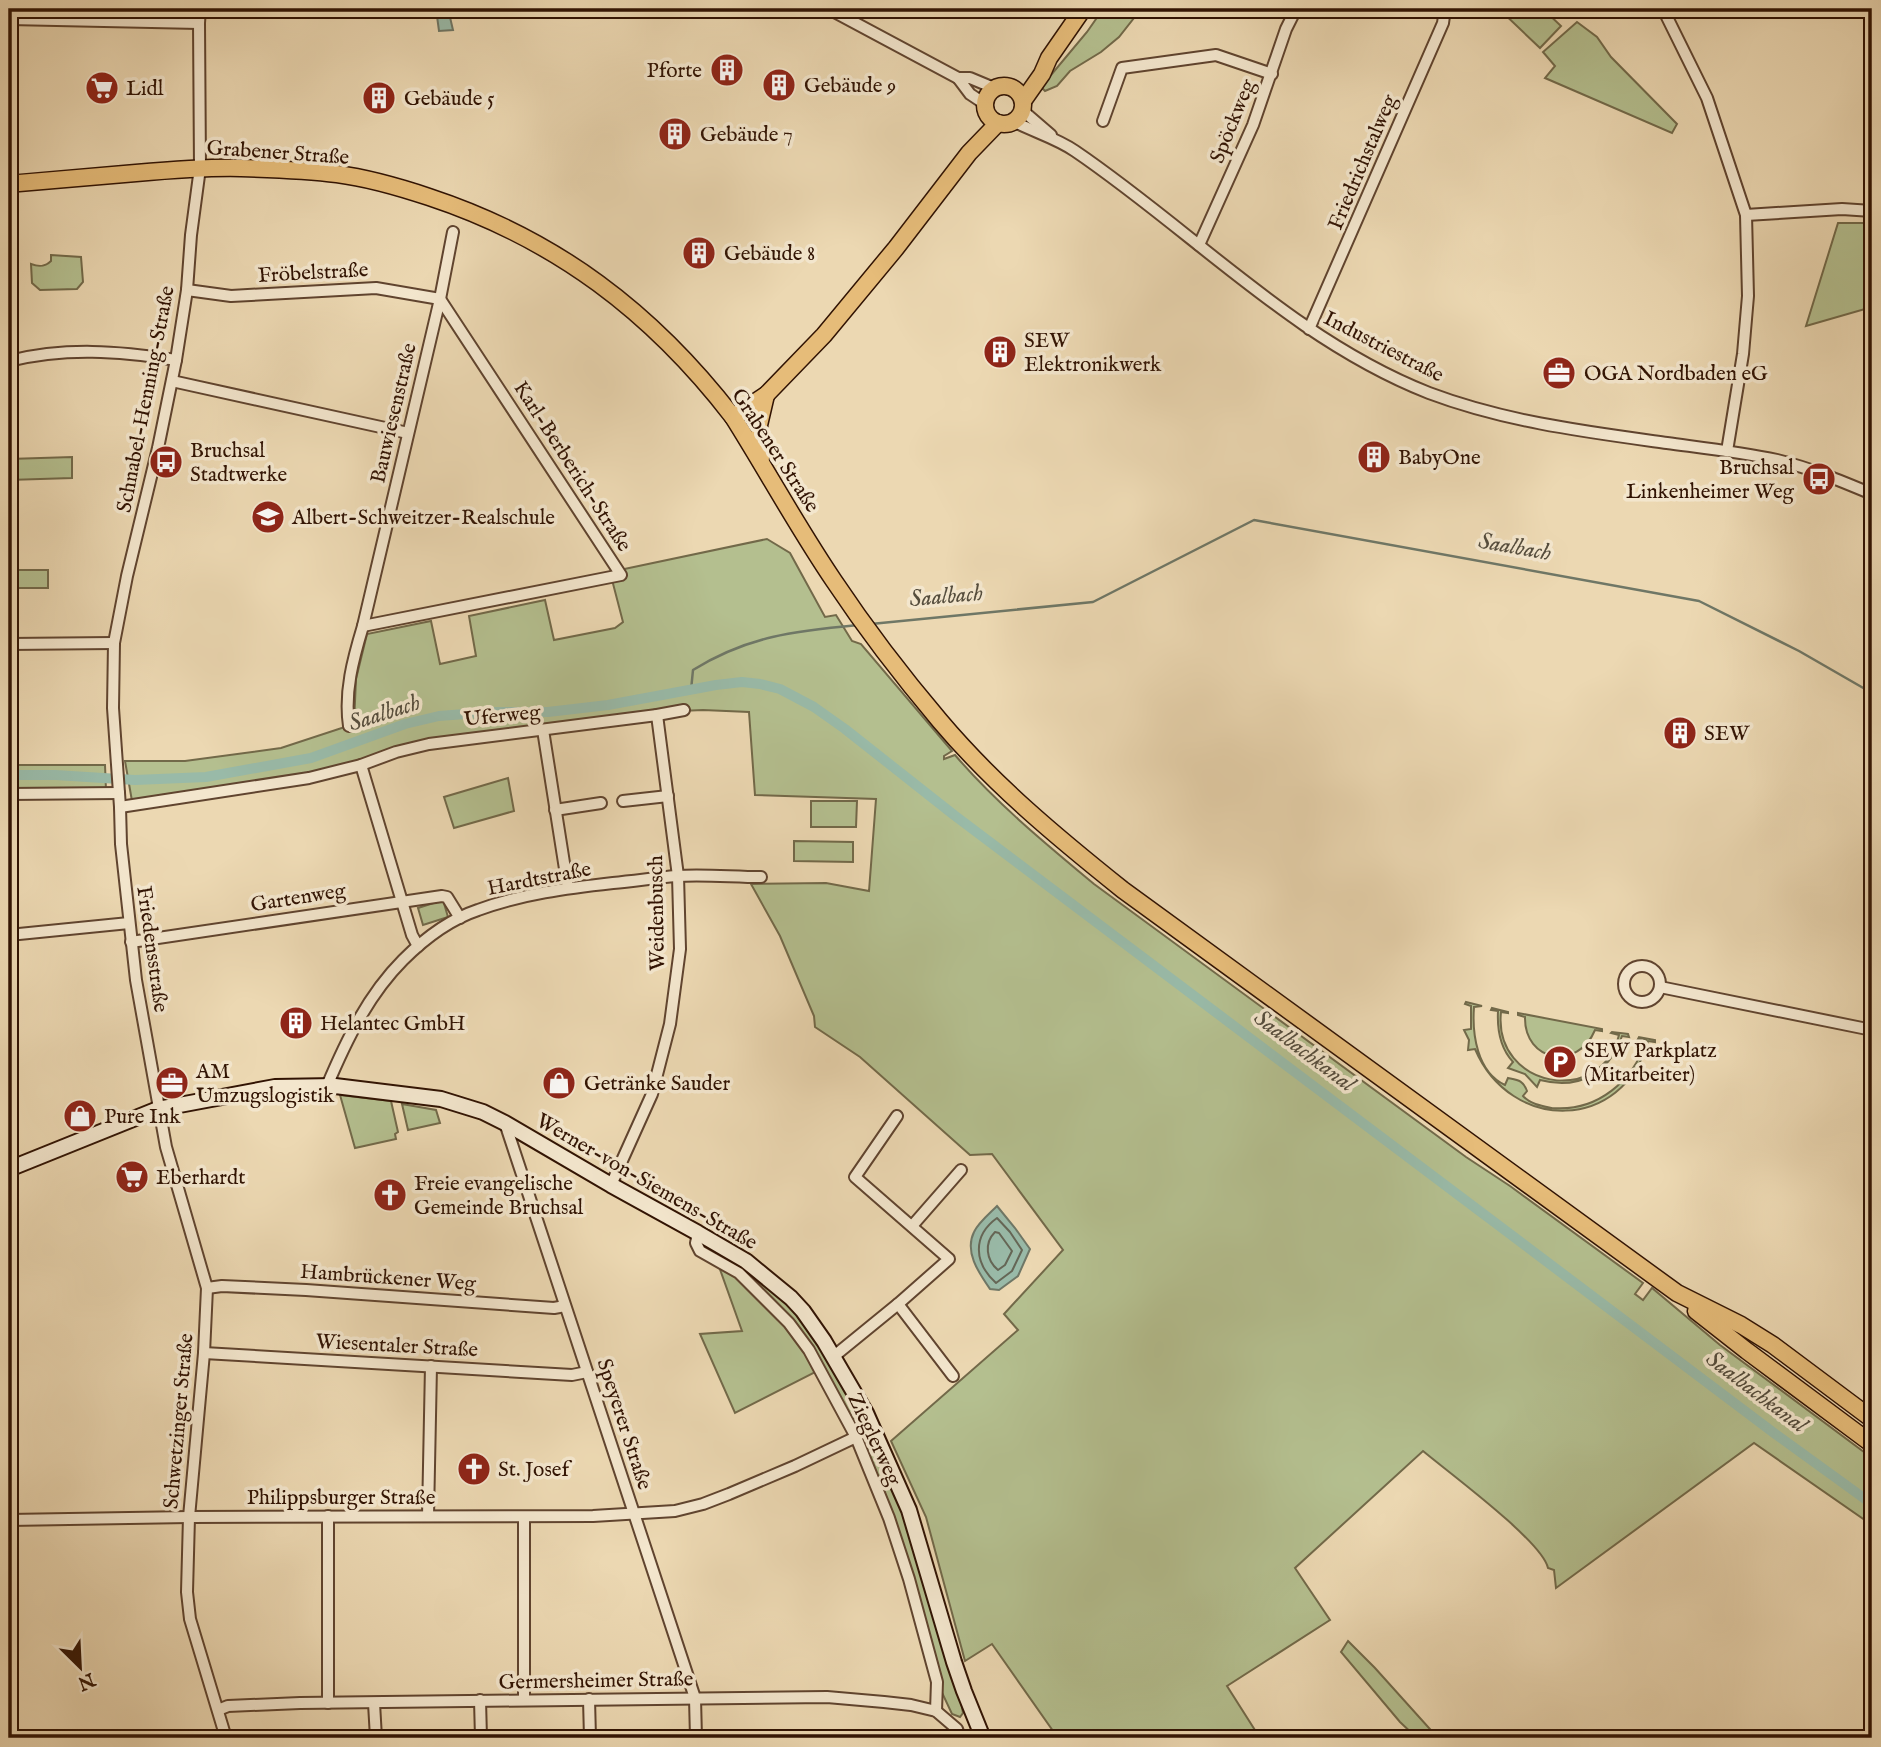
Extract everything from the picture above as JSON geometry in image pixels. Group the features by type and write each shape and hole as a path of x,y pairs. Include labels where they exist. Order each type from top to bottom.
{"main road":[{"path":"733,417 766,395 824,335 969,153 1049,58 1083,9"},
{"path":"994,88 1006,86 1006,109"},
{"name":"Grabener Straße","path":"9,184 200,168 253,168 338,174 399,187 458,207 517,232 563,259 639,315 698,374 733,417 833,579 872,635 949,731 1022,806 1123,890 1677,1293"},
{"path":"761,462 758,425 766,395"},
{"name":"Werner-von-Siemens-Straße","path":"9,1169 158,1109 275,1087 327,1086 394,1092 441,1099 483,1112 746,1261 803,1311 834,1357 866,1413 909,1510 954,1662 983,1738"},
{"path":"1677,1293 1741,1325 1773,1345 1865,1407 1872,1419"},
{"path":"1677,1293 1725,1335 1872,1444"}],"street":[{"name":"Schnabel-Henning-Straße","path":"119,790 113,708 114,643 172,381 187,290 200,168 200,9"},
{"path":"829,9 958,78 970,78 994,88"},
{"name":"Spöckweg","path":"1199,245 1253,125 1286,29 1296,9"},
{"name":"Friedrichstalweg","path":"1309,329 1443,23 1445,9"},
{"path":"1664,9 1707,98 1746,215 1748,296 1743,354 1727,451"},
{"path":"9,19 199,23"},
{"path":"1103,121 1122,68 1216,55 1272,74"},
{"name":"Industriestraße","path":"958,78 970,94 1006,109 1076,152 1309,329 1348,354 1403,381 1470,407 1547,425 1727,451 1790,464 1872,494"},
{"path":"1746,215 1842,209 1872,211"},
{"name":"Bauwiesenstraße","path":"349,726 348,691 353,661 440,299 453,232"},
{"name":"Fröbelstraße","path":"187,290 231,296 376,288 440,299"},
{"name":"Karl-Berberich-Straße","path":"363,626 621,575 440,299"},
{"path":"9,361 60,352 88,351 176,360"},
{"path":"172,381 408,433"},
{"path":"9,644 114,643"},
{"name":"Uferweg","path":"120,807 309,778 429,744 684,710"},
{"name":"Weidenbusch","path":"611,1185 652,1094 670,1024 680,949 678,876 657,715"},
{"path":"543,730 568,888"},
{"path":"361,765 412,935 418,946"},
{"path":"9,794 119,790"},
{"name":"Friedensstraße","path":"119,790 121,844 131,942 158,1109"},
{"path":"623,801 668,796"},
{"path":"555,810 601,803"},
{"name":"Hardtstraße","path":"327,1086 348,1036 378,989 418,946 460,918 517,898 568,888 678,876 761,877"},
{"name":"Gartenweg","path":"131,942 442,896 447,897 460,918"},
{"path":"9,935 129,923"},
{"path":"1660,988 1872,1030"},
{"name":"Schwetzinger Straße","path":"158,1109 166,1147 207,1288 204,1353 189,1517 187,1592 190,1619 226,1738"},
{"path":"834,1357 949,1259 855,1177 897,1116"},
{"name":"Speyerer Straße","path":"505,1123 695,1698 696,1738"},
{"path":"912,1226 961,1170"},
{"name":"Zieglerweg","path":"698,1233 696,1243 700,1251 739,1273 789,1323 810,1350 856,1437 889,1518 909,1579 937,1682 936,1712"},
{"name":"Hambrückener Weg","path":"207,1288 222,1286 306,1290 565,1307"},
{"path":"898,1304 953,1376"},
{"name":"Wiesentaler Straße","path":"204,1353 572,1375 587,1372"},
{"path":"428,1516 431,1366"},
{"name":"Philippsburger Straße","path":"9,1520 328,1516 524,1517 675,1511 703,1504 856,1437"},
{"path":"328,1516 328,1703"},
{"path":"524,1517 524,1699"},
{"name":"Germersheimer Straße","path":"218,1710 250,1704 524,1699 856,1699 911,1705 936,1712 959,1734"},
{"path":"589,1699 590,1738"},
{"path":"480,1700 481,1738"},
{"path":"374,1703 376,1738"},
{"path":"959,1734 976,1722"}],"shaded area":[{"path":"1103,9 1141,9 1119,37 1070,71 1057,86 1045,91 1041,87"},
{"path":"1499,9 1543,9 1561,26 1540,48"},
{"path":"1577,22 1597,37 1611,57 1677,124 1672,133 1545,78 1555,66 1543,52"},
{"path":"1838,223 1872,223 1872,307 1806,326"},
{"path":"51,255 81,257 83,282 77,289 40,290 32,283 31,264 46,264 51,261"},
{"path":"72,457 72,478 9,480 9,459"},
{"path":"767,539 790,553 825,617 836,615 852,641 861,644 952,751 944,756 944,759 955,755 1004,806 1094,884 1466,1157 1643,1283 1635,1294 1643,1300 1652,1288 1720,1345 1872,1458 1872,1525 1754,1443 1556,1588 1554,1570 1548,1568 1529,1541 1493,1507 1423,1451 1295,1568 1330,1620 1227,1686 1260,1738 1058,1738 992,1644 965,1661 926,1517 891,1441 1018,1330 1004,1314 1063,1250 992,1154 970,1155 860,1057 815,1027 814,1016 780,936 751,884 826,883 869,891 876,799 755,795 749,712 703,710 657,712 466,734 329,770 132,801 125,761 185,761 281,748 354,724 356,679 367,634 431,621 440,664 476,656 469,616 545,600 554,640 615,628 623,622 610,572"},
{"path":"9,570 48,570 48,588 9,588"},
{"path":"9,765 105,765 106,790 9,790"},
{"path":"508,778 514,811 454,828 444,797"},
{"path":"811,801 857,801 856,827 811,827"},
{"path":"794,841 853,842 853,862 794,861"},
{"path":"443,900 448,917 423,925 418,908"},
{"path":"1466,1002 1482,1006 1474,1007 1474,1018 1478,1051 1482,1060 1475,1049 1468,1050 1469,1040 1464,1030 1471,1029 1471,1006 1465,1004"},
{"path":"1492,1008 1508,1012 1501,1012 1503,1038 1514,1058 1530,1072 1550,1079 1572,1080 1592,1073 1608,1058 1619,1035 1612,1032 1628,1034 1629,1037 1622,1036 1609,1060 1591,1076 1567,1083 1540,1080 1537,1087 1525,1074 1508,1068 1513,1062 1500,1038 1498,1011 1491,1010"},
{"path":"1518,1013 1602,1031 1595,1030 1577,1052 1553,1056 1542,1052 1533,1044 1527,1032 1525,1017"},
{"path":"1639,1037 1655,1040 1648,1041 1635,1071 1615,1092 1592,1106 1566,1111 1539,1107 1514,1096 1492,1077 1489,1072 1505,1085 1508,1078 1522,1083 1527,1091 1523,1096 1533,1103 1552,1108 1584,1105 1611,1091 1623,1081 1633,1068 1646,1040 1638,1039"},
{"path":"340,1095 391,1101 398,1132 395,1134 396,1139 355,1148"},
{"path":"402,1104 436,1110 440,1123 408,1130"},
{"path":"698,1233 791,1298 833,1357 909,1510 954,1662 963,1713 960,1717 952,1714 937,1682 889,1518 819,1370 735,1413 700,1334 742,1331 717,1261 700,1251"},
{"path":"1348,1641 1438,1738 1417,1738 1400,1722 1341,1652"}],"water":[{"path":"436,9 450,9 453,30 439,31"},
{"path":"997,1206 1030,1249 1018,1276 999,1290 990,1289 986,1283 974,1262 971,1247 976,1229"}],"waterway":[{"name":"Saalbach","path":"871,624 1093,602 1254,520 1699,601 1799,651 1872,693"},
{"name":"Saalbach","path":"691,690 693,670 733,649 772,637 858,625"},
{"name":"Saalbachkanal","path":"9,775 135,780 206,777 311,758 405,724 439,716 548,712 608,705 742,682 780,689 814,707 845,729 954,815 1872,1504"}],"place":[{"name":"Pforte","path":"727,70"},
{"name":"Gebäude 9","path":"779,85"},
{"name":"Lidl","path":"102,88"},
{"name":"Gebäude 5","path":"379,98"},
{"name":"Gebäude 7","path":"675,134"},
{"name":"Gebäude 8","path":"699,253"},
{"name":"SEW Elektronikwerk","path":"1000,352"},
{"name":"OGA Nordbaden eG","path":"1559,373"},
{"name":"BabyOne","path":"1374,457"},
{"name":"Bruchsal Stadtwerke","path":"166,462"},
{"name":"Bruchsal Linkenheimer Weg","path":"1819,479"},
{"name":"Albert-Schweitzer-Realschule","path":"268,517"},
{"name":"SEW","path":"1680,733"},
{"name":"Helantec GmbH","path":"296,1023"},
{"name":"SEW Parkplatz (Mitarbeiter)","path":"1560,1062"},
{"name":"AM Umzugslogistik","path":"172,1083"},
{"name":"Getränke Sauder","path":"559,1083"},
{"name":"Pure Ink","path":"80,1116"},
{"name":"Eberhardt","path":"132,1177"},
{"name":"Freie evangelische Gemeinde Bruchsal","path":"390,1195"},
{"name":"St. Josef","path":"474,1469"}]}
